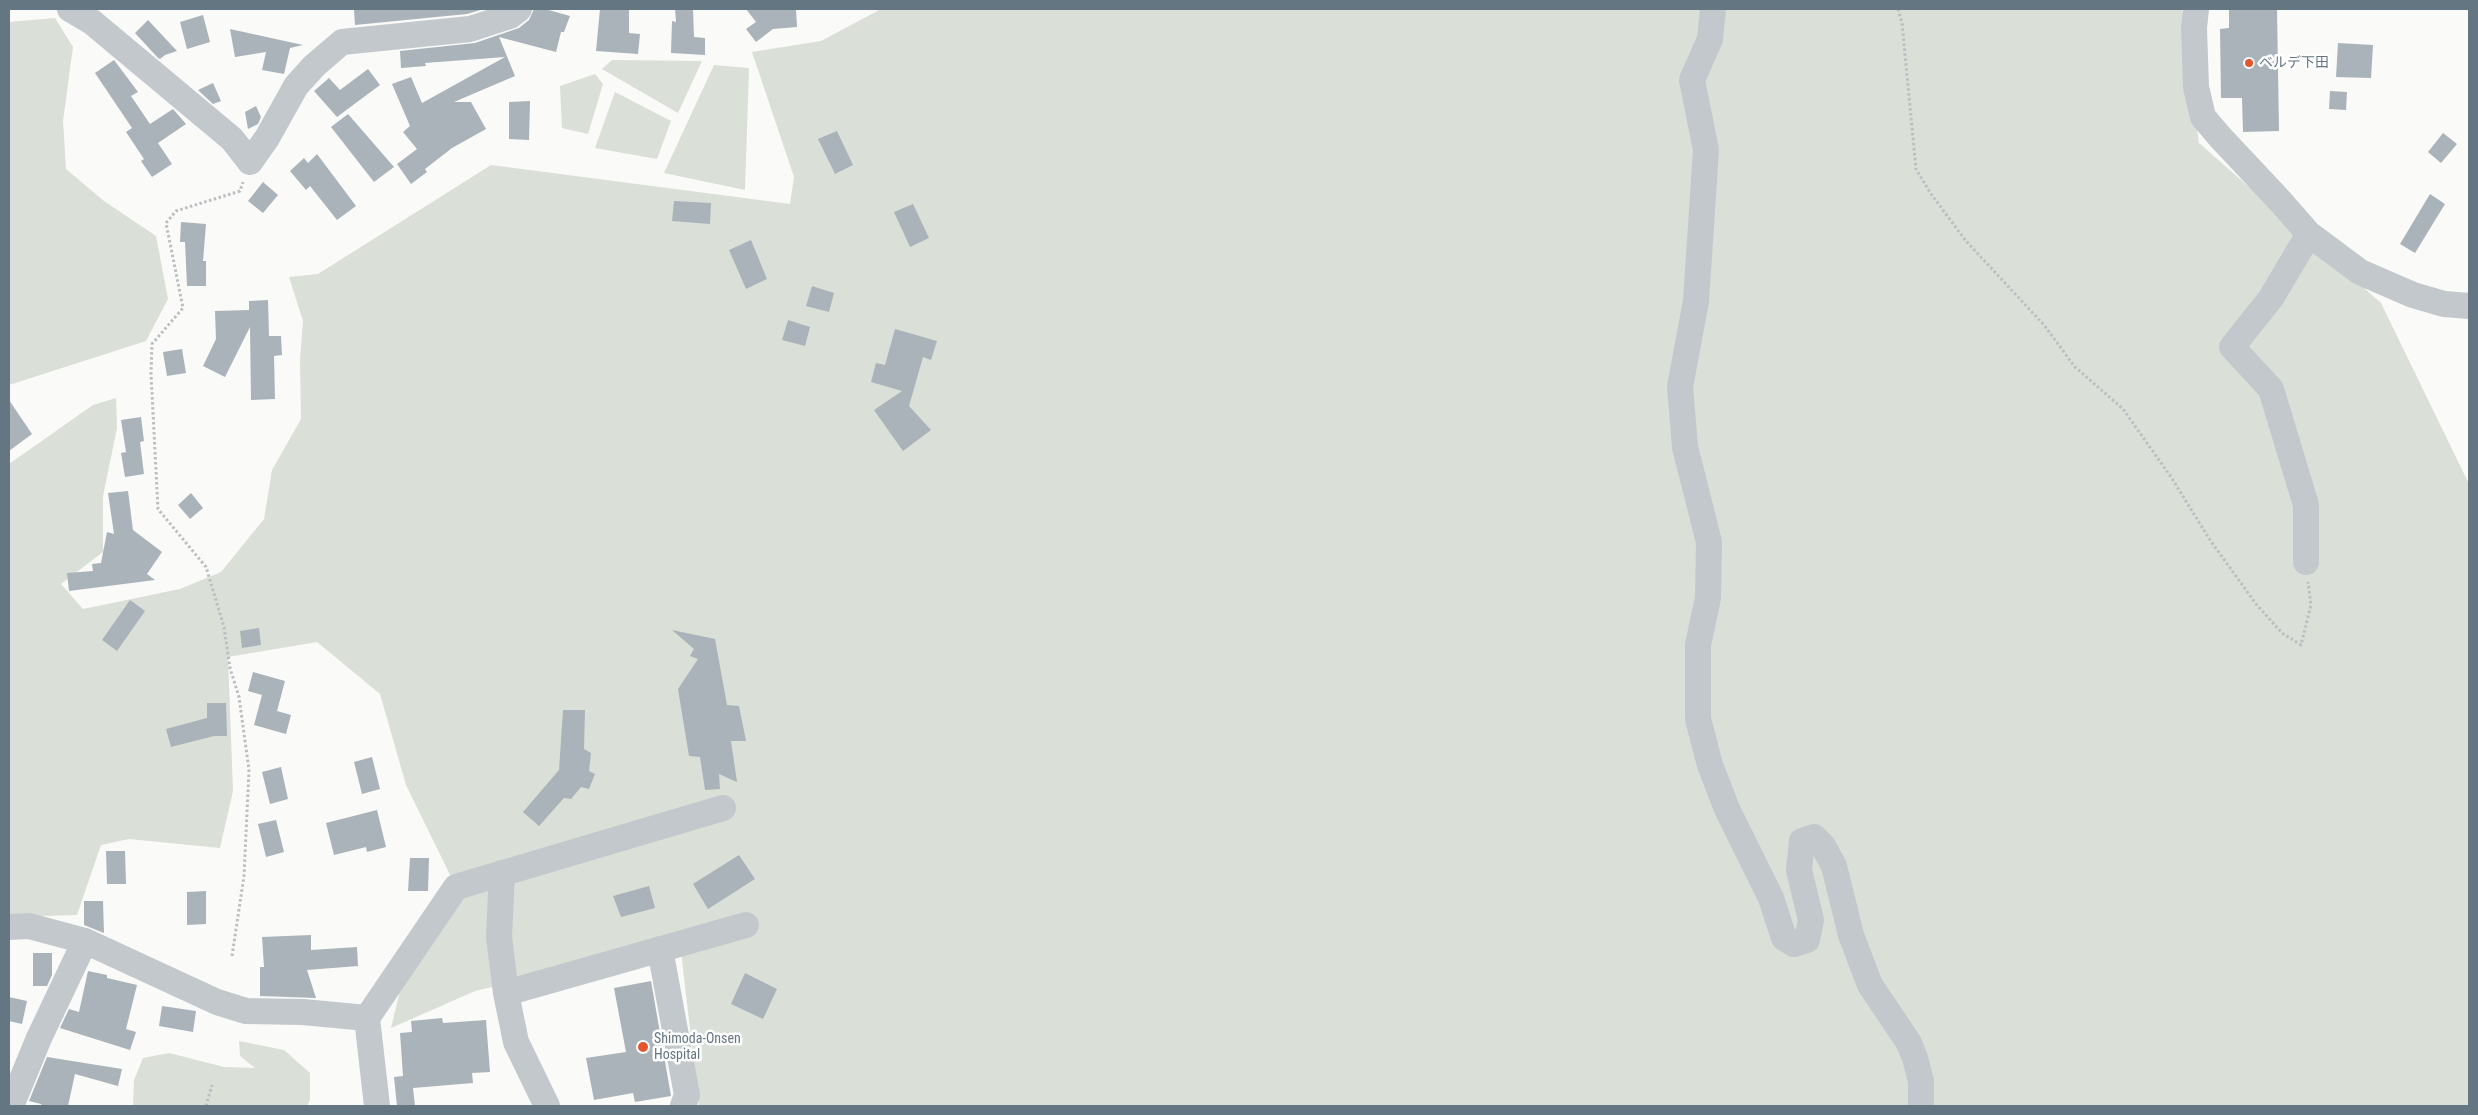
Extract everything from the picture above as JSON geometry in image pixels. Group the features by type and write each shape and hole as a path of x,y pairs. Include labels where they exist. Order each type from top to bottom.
{"street":[{"path":"70,9 92,22 232,138 250,162 267,138 296,86 314,66 342,42 470,29 510,16 520,9"},
{"path":"1714,9 1710,39 1692,80 1706,150 1696,301 1680,387 1685,447 1709,542 1708,598 1698,645 1698,718 1710,764 1727,810 1771,898 1784,938 1794,944 1807,940 1811,920 1799,870 1802,841 1814,837 1823,846 1834,866 1851,935 1870,985 1909,1044 1915,1058 1921,1081 1922,1106"},
{"path":"2196,9 2194,28 2196,86 2203,117 2309,234 2360,272 2413,294 2444,304 2469,306"},
{"path":"2306,562 2306,505 2271,389 2232,347 2271,298 2309,234"},
{"path":"377,1106 367,1018 456,887 723,808"},
{"path":"502,873 499,905 499,938 506,993 516,1042 547,1106"},
{"path":"506,993 746,925"},
{"path":"9,927 30,926 85,941 217,1002 246,1011 303,1012 367,1018"},
{"path":"10,1106 39,1038 85,941"},
{"path":"660,948 686,1095 683,1106"}],"path":[{"path":"1898,9 1902,23 1916,168 1931,194 1966,241 2044,325 2075,367 2123,409 2171,477 2210,540 2256,604 2282,633 2301,645 2311,605 2306,562"},
{"path":"232,956 244,876 249,770 239,697 230,668 224,627 206,567 158,509 151,374 152,344 184,308 166,223 176,211 240,191 250,162"},
{"path":"206,1106 212,1085"}],"shaded area":[{"path":"881,9 2182,9 2199,143 2381,303 2469,484 2469,1106 699,1106 680,943 475,991 391,1028 404,974 456,887 406,785 380,694 317,642 228,657 233,791 220,848 129,839 101,845 77,915 9,917 9,464 93,405 116,398 117,428 103,496 103,552 61,584 83,609 180,589 221,572 264,519 272,470 301,419 300,360 303,321 289,277 318,274 491,165 790,204 794,177 752,52 821,41"},
{"path":"55,18 73,47 63,121 66,169 104,201 156,236 168,299 146,341 9,385 9,22"},
{"path":"612,60 702,61 678,113 602,69"},
{"path":"714,65 749,68 745,190 664,173"},
{"path":"595,74 603,84 588,134 562,128 560,86"},
{"path":"615,92 671,121 657,159 595,148"},
{"path":"239,1041 284,1050 310,1073 310,1100 307,1106 133,1106 134,1080 143,1058 169,1053 224,1067 255,1068 240,1056"}],"building":[{"path":"484,9 467,14 355,25 354,10"},
{"path":"534,9 545,9 570,16 564,32 561,32 556,52 499,37 515,76 454,102 471,102 486,129 452,148 425,169 427,172 411,184 397,164 417,149 403,132 410,126 392,84 411,77 422,103 505,57 425,63 426,66 401,68 400,51 475,43 519,28 529,20"},
{"path":"600,9 629,9 629,33 640,34 638,54 596,51"},
{"path":"675,9 693,9 694,37 705,38 705,55 671,53 672,21 676,22"},
{"path":"746,9 796,9 797,27 773,29 756,42 746,29 756,22"},
{"name":"ベルデ下田","path":"2229,9 2277,9 2279,131 2243,132 2242,98 2221,98 2220,29 2229,28"},
{"path":"203,15 210,42 187,49 180,22"},
{"path":"148,20 177,51 160,59 158,58 135,33"},
{"path":"230,29 303,45 290,48 284,74 262,70 266,52 235,57"},
{"path":"2338,43 2373,45 2371,78 2336,77"},
{"path":"114,60 138,92 131,96 150,124 173,109 186,124 158,143 172,164 152,177 141,161 144,159 126,132 132,128 95,73"},
{"path":"368,69 380,85 337,117 314,91 329,78 340,90"},
{"path":"213,83 221,101 213,104 198,90"},
{"path":"2330,91 2347,92 2346,110 2329,109"},
{"path":"530,101 529,140 509,139 509,102"},
{"path":"256,106 261,117 258,124 248,129 245,112"},
{"path":"348,114 394,167 374,182 331,127"},
{"path":"837,131 853,165 835,174 818,139"},
{"path":"2443,133 2457,144 2441,163 2428,152"},
{"path":"317,154 356,206 337,220 310,186 306,190 290,171 304,158 308,163"},
{"path":"263,182 278,195 263,213 248,201"},
{"path":"2430,194 2445,204 2415,253 2400,244"},
{"path":"674,201 711,203 710,224 672,221"},
{"path":"913,204 929,238 910,247 894,212"},
{"path":"181,222 206,224 203,261 206,261 206,286 187,286 185,242 180,242"},
{"path":"751,240 767,279 746,289 729,250"},
{"path":"812,286 834,293 829,312 806,306"},
{"path":"268,300 269,336 281,336 282,355 274,356 275,399 251,400 250,327 225,377 203,366 216,339 215,311 249,310 249,301"},
{"path":"788,320 810,327 805,346 782,340"},
{"path":"895,329 937,341 931,360 923,357 909,406 931,430 903,451 874,410 902,391 871,382 876,363 885,365"},
{"path":"182,349 186,373 167,376 163,352"},
{"path":"9,400 32,434 9,451"},
{"path":"141,417 144,441 140,442 144,474 125,477 121,453 126,452 121,420"},
{"path":"128,491 133,530 162,552 147,574 155,580 69,591 67,573 93,571 92,564 101,563 107,532 114,534 108,493"},
{"path":"191,493 203,508 190,519 178,505"},
{"path":"130,600 145,611 117,651 102,640"},
{"path":"259,628 261,645 242,648 240,631"},
{"path":"672,630 715,639 727,705 739,706 746,741 731,741 737,782 719,774 720,789 705,790 700,757 689,756 678,689 698,659 690,656 694,649"},
{"path":"253,672 285,681 277,711 291,715 286,734 254,725 262,695 248,691"},
{"path":"207,703 226,703 227,736 214,736 171,747 166,729 207,718"},
{"path":"563,710 585,710 584,749 591,753 589,771 595,774 589,789 581,787 571,799 564,798 539,826 523,812 559,770"},
{"path":"372,757 380,789 362,794 354,762"},
{"path":"281,767 288,799 270,804 262,772"},
{"path":"377,810 386,847 367,852 366,847 334,855 326,823"},
{"path":"276,820 284,852 266,857 258,824"},
{"path":"106,851 125,851 126,884 107,884"},
{"path":"739,855 755,879 708,909 693,884"},
{"path":"410,858 429,858 428,891 408,891"},
{"path":"649,886 655,908 621,917 613,896"},
{"path":"206,891 206,924 187,925 187,892"},
{"path":"84,901 103,901 104,933 84,925"},
{"path":"311,935 311,950 357,947 358,966 307,970 316,998 260,996 260,967 264,967 262,937"},
{"path":"33,953 52,953 52,975 47,986 33,986"},
{"path":"88,971 107,975 107,978 137,985 126,1029 136,1032 130,1050 60,1028 69,1009 79,1012"},
{"path":"745,973 777,989 763,1019 731,1004"},
{"path":"651,981 671,1096 635,1102 633,1093 594,1100 586,1058 626,1052 614,988"},
{"path":"9,997 27,1001 22,1024 9,1021"},
{"path":"162,1006 196,1011 193,1032 159,1026"},
{"path":"442,1018 443,1023 486,1020 490,1072 472,1073 473,1083 413,1088 415,1106 397,1106 394,1077 403,1076 400,1033 412,1032 411,1021"},
{"path":"47,1057 122,1069 118,1086 75,1074 68,1106 42,1106 41,1104 29,1101"}],"place":[{"name":"ベルデ下田","path":"2249,63"},
{"name":"Shimoda-Onsen Hospital","path":"643,1047"}]}
